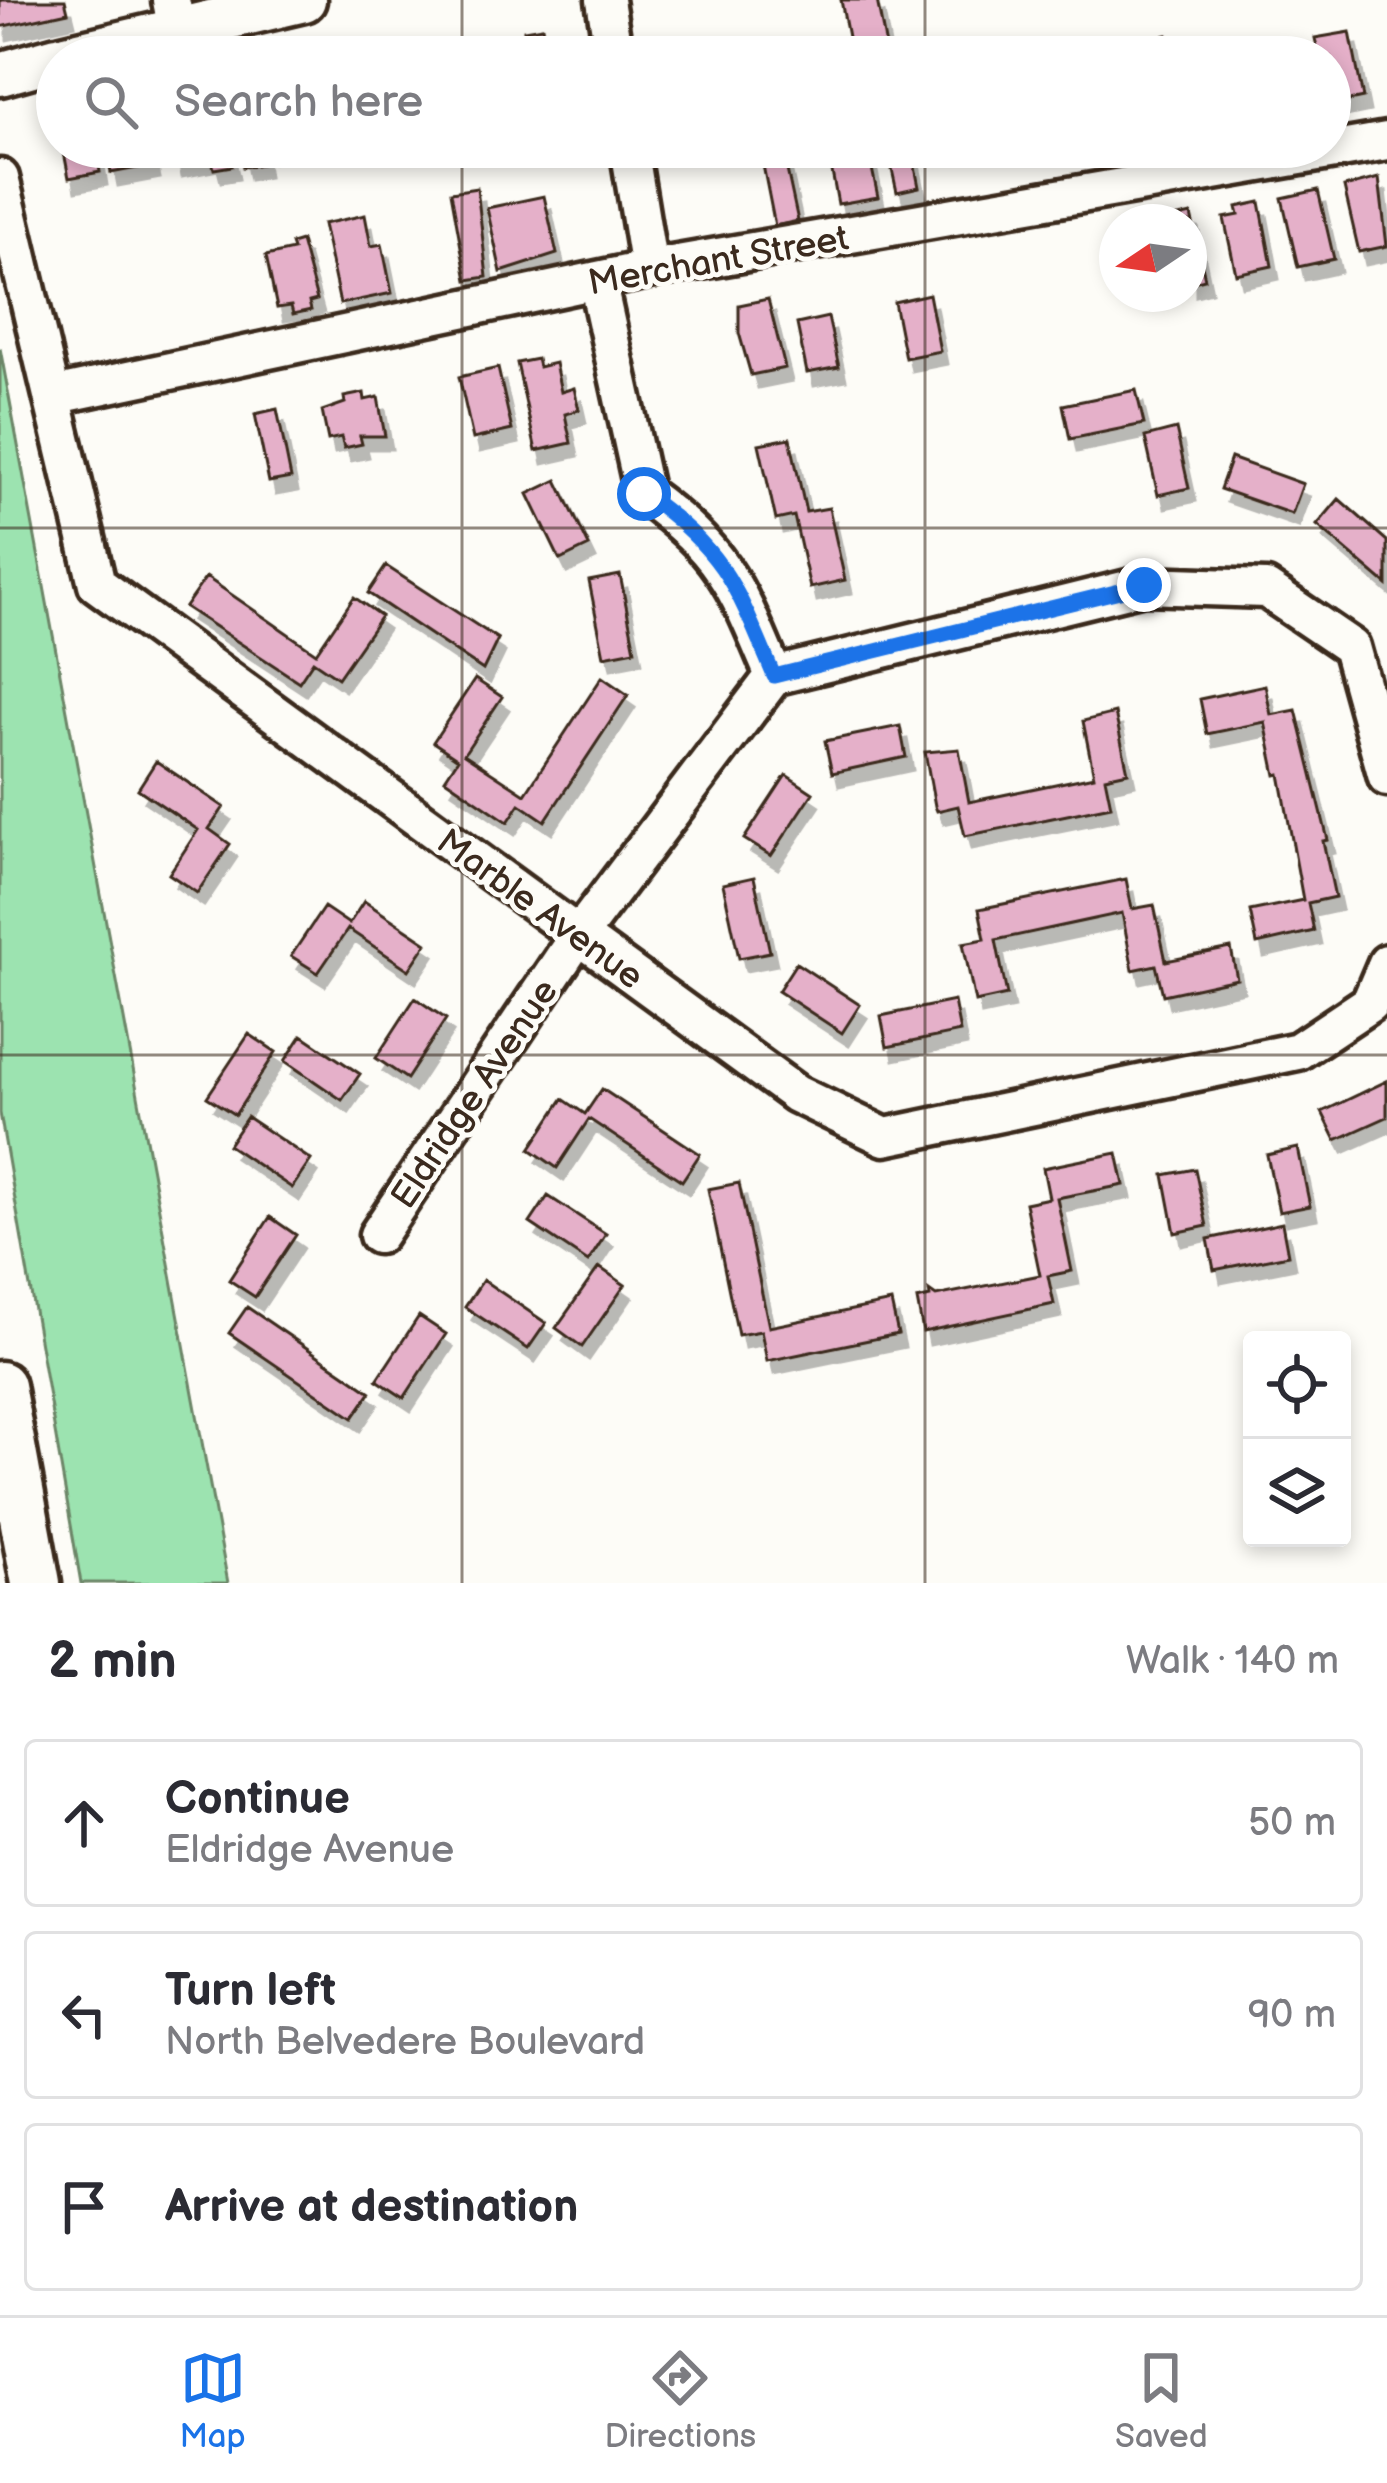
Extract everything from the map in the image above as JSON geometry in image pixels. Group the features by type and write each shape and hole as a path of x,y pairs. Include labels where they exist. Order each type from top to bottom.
{"main road":[{"path":"0,1386 36,1583"}],"street":[{"path":"116,36 174,13 304,0"},
{"path":"605,0 611,36"},
{"path":"0,74 36,64"},
{"name":"Merchant Street","path":"1351,148 1387,142"},
{"path":"632,168 649,269"},
{"name":"Merchant Street","path":"53,396 649,269 1236,168"},
{"name":"Marble Avenue","path":"0,178 97,584 796,1094 884,1137 1298,1051 1370,1003 1387,963"},
{"path":"597,280 644,494 684,523 732,575 774,676 1144,585 1266,590 1351,647 1387,777"},
{"name":"Eldridge Avenue","path":"378,1235 578,936 774,676"}],"green space":[{"path":"0,348 228,1583 81,1583 0,1113"}],"building":[{"path":"0,0 65,0 68,12 0,27"},
{"path":"841,0 877,0 884,36 848,36"},
{"path":"542,27 544,36 524,36 524,30"},
{"path":"1351,37 1363,98 1351,101"},
{"path":"67,168 99,168 100,172 69,178"},
{"path":"764,168 787,168 798,221 775,226"},
{"path":"831,168 872,168 878,197 838,204"},
{"path":"892,168 915,168 919,187 897,192"},
{"path":"1379,178 1387,246 1359,252 1344,187"},
{"path":"477,188 487,277 467,280 451,192"},
{"path":"1318,190 1334,259 1298,267 1282,198"},
{"path":"544,196 557,254 501,272 487,208"},
{"path":"1260,202 1272,266 1236,274 1224,218 1239,215 1237,207"},
{"path":"365,215 371,246 382,244 392,293 340,304 323,224"},
{"path":"301,241 317,300 309,302 311,310 293,314 291,306 277,308 266,256 293,250 291,244"},
{"path":"929,294 940,351 905,358 894,302"},
{"path":"768,299 785,368 751,375 739,333 739,305"},
{"path":"828,317 839,367 807,373 797,324"},
{"path":"537,359 539,367 555,363 561,392 574,388 579,410 565,414 571,443 536,451 517,363"},
{"path":"498,368 512,430 473,439 459,377"},
{"path":"1136,390 1144,424 1070,439 1063,405"},
{"path":"364,393 365,400 378,397 385,436 360,436 362,444 344,448 341,437 328,440 322,411 345,403 344,397"},
{"path":"277,409 291,478 269,482 255,414"},
{"path":"1176,429 1189,488 1158,495 1145,437"},
{"path":"790,438 806,512 829,508 845,580 810,588 794,516 776,520 759,444"},
{"path":"1231,458 1303,484 1292,514 1220,489"},
{"path":"557,480 589,546 560,560 528,494"},
{"path":"1339,499 1387,541 1387,585 1317,525"},
{"path":"386,566 498,639 483,670 368,593"},
{"path":"620,575 635,650 604,656 589,581"},
{"path":"206,577 316,653 354,597 381,616 338,678 313,661 299,682 185,607"},
{"path":"602,677 628,695 545,821 520,804 508,822 445,779 458,759 433,742 475,679 502,697 464,754 525,794"},
{"path":"1265,685 1271,715 1296,710 1328,840 1323,841 1335,897 1308,903 1314,931 1257,944 1250,911 1303,900 1280,774 1276,775 1265,722 1207,734 1200,699"},
{"path":"1115,713 1128,772 1105,777 1111,806 965,836 958,806 937,811 925,752 959,749 969,802 1094,776 1083,721"},
{"path":"900,726 906,757 832,773 825,741"},
{"path":"156,761 224,807 209,829 230,844 197,893 169,874 198,830 138,789"},
{"path":"786,775 813,793 771,856 744,839"},
{"path":"754,877 770,952 739,958 723,884"},
{"path":"1126,879 1132,909 1154,905 1166,961 1231,948 1237,979 1163,995 1156,965 1133,970 1122,913 996,940 1007,995 975,1002 963,943 985,939 979,909"},
{"path":"364,901 427,943 409,970 348,929 318,973 291,956 324,907 349,924"},
{"path":"796,963 860,1005 842,1033 778,991"},
{"path":"415,998 446,1019 407,1079 376,1058"},
{"path":"954,1001 960,1032 887,1047 881,1016"},
{"path":"249,1034 276,1052 235,1115 207,1097"},
{"path":"302,1035 360,1074 342,1100 285,1061"},
{"path":"1387,1081 1387,1117 1336,1140 1322,1112"},
{"path":"602,1089 700,1154 682,1181 589,1119 557,1168 530,1149 563,1099 585,1114"},
{"path":"247,1117 311,1160 292,1188 228,1145"},
{"path":"1298,1148 1310,1206 1279,1212 1267,1155"},
{"path":"1117,1153 1124,1185 1057,1198 1072,1271 1048,1276 1054,1304 923,1332 917,1300 930,1297 929,1291 936,1296 1040,1275 1025,1203 1049,1198 1043,1168"},
{"path":"1195,1169 1207,1226 1175,1233 1164,1175"},
{"path":"739,1183 769,1327 891,1302 898,1334 767,1361 761,1331 738,1335 708,1189"},
{"path":"548,1196 606,1234 588,1262 530,1223"},
{"path":"270,1217 296,1235 255,1297 229,1280"},
{"path":"1282,1223 1288,1255 1214,1270 1208,1239"},
{"path":"599,1267 625,1285 582,1347 556,1328"},
{"path":"483,1280 546,1323 528,1349 465,1307"},
{"path":"247,1307 371,1392 353,1418 229,1333"},
{"path":"419,1316 446,1334 404,1398 377,1380"}],"route":[{"path":"644,494 684,523 732,575 774,676 1144,585"}]}
